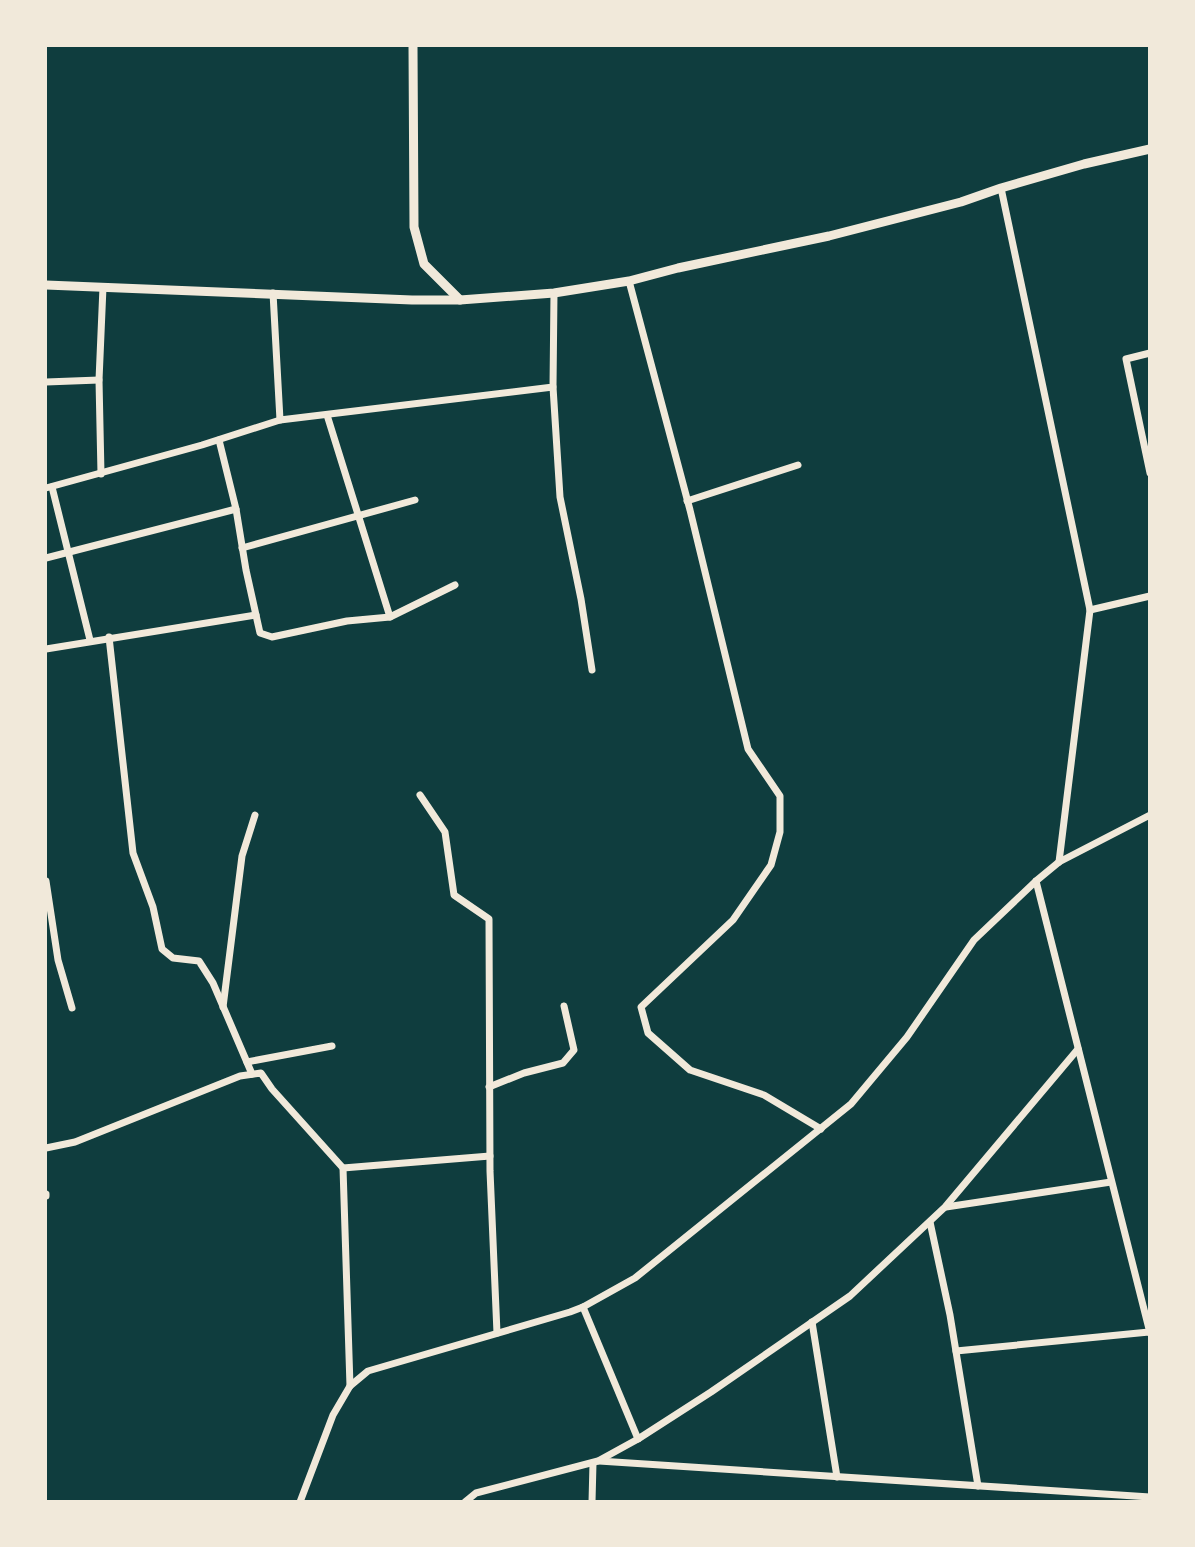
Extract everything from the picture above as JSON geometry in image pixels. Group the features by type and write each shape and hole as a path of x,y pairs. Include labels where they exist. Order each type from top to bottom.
{"street":[{"path":"413,46 414,227 424,264 460,300"},
{"path":"46,285 460,300 554,293 629,281 842,232 961,202 1084,164 1150,149"},
{"path":"1001,188 1090,610 1059,862"},
{"path":"629,281 748,749 780,796 780,832 771,865 733,920 641,1007 648,1033 690,1070 764,1095 821,1129"},
{"path":"101,474 99,380 103,287"},
{"path":"273,293 280,420"},
{"path":"554,293 553,387 560,497 592,670"},
{"path":"1150,353 1126,359 1150,473"},
{"path":"46,382 99,380"},
{"path":"90,640 69,552 49,488 280,420 553,387"},
{"path":"327,415 390,617"},
{"path":"219,440 236,509 260,633 272,637 347,621 390,617 455,585"},
{"path":"687,501 798,465"},
{"path":"242,548 415,500"},
{"path":"46,558 236,509"},
{"path":"1090,610 1150,596"},
{"path":"46,649 256,615"},
{"path":"110,637 133,853 153,907 162,949 173,958 199,961 213,983 252,1074"},
{"path":"420,795 445,832 454,895 489,919 490,1156 498,1333"},
{"path":"223,1008 242,856 255,815"},
{"path":"300,1502 333,1415 350,1386 368,1371 583,1307 635,1278 851,1104 907,1037 974,940 1036,881 1059,862 1150,816"},
{"path":"46,881 58,960 72,1008"},
{"path":"956,1351 1149,1332 1036,881"},
{"path":"489,1087 524,1073 563,1063 574,1050 564,1006"},
{"path":"247,1062 332,1046"},
{"path":"465,1502 476,1493 596,1462 638,1439 850,1296 945,1207 1078,1049"},
{"path":"46,1148 75,1142 240,1076 261,1073 272,1089 343,1168 350,1386"},
{"path":"343,1168 490,1156"},
{"path":"945,1207 1111,1182"},
{"path":"930,1222 956,1351 978,1486"},
{"path":"583,1307 638,1439"},
{"path":"812,1322 837,1477"},
{"path":"596,1462 1150,1497"},
{"path":"592,1502 596,1462"}]}
